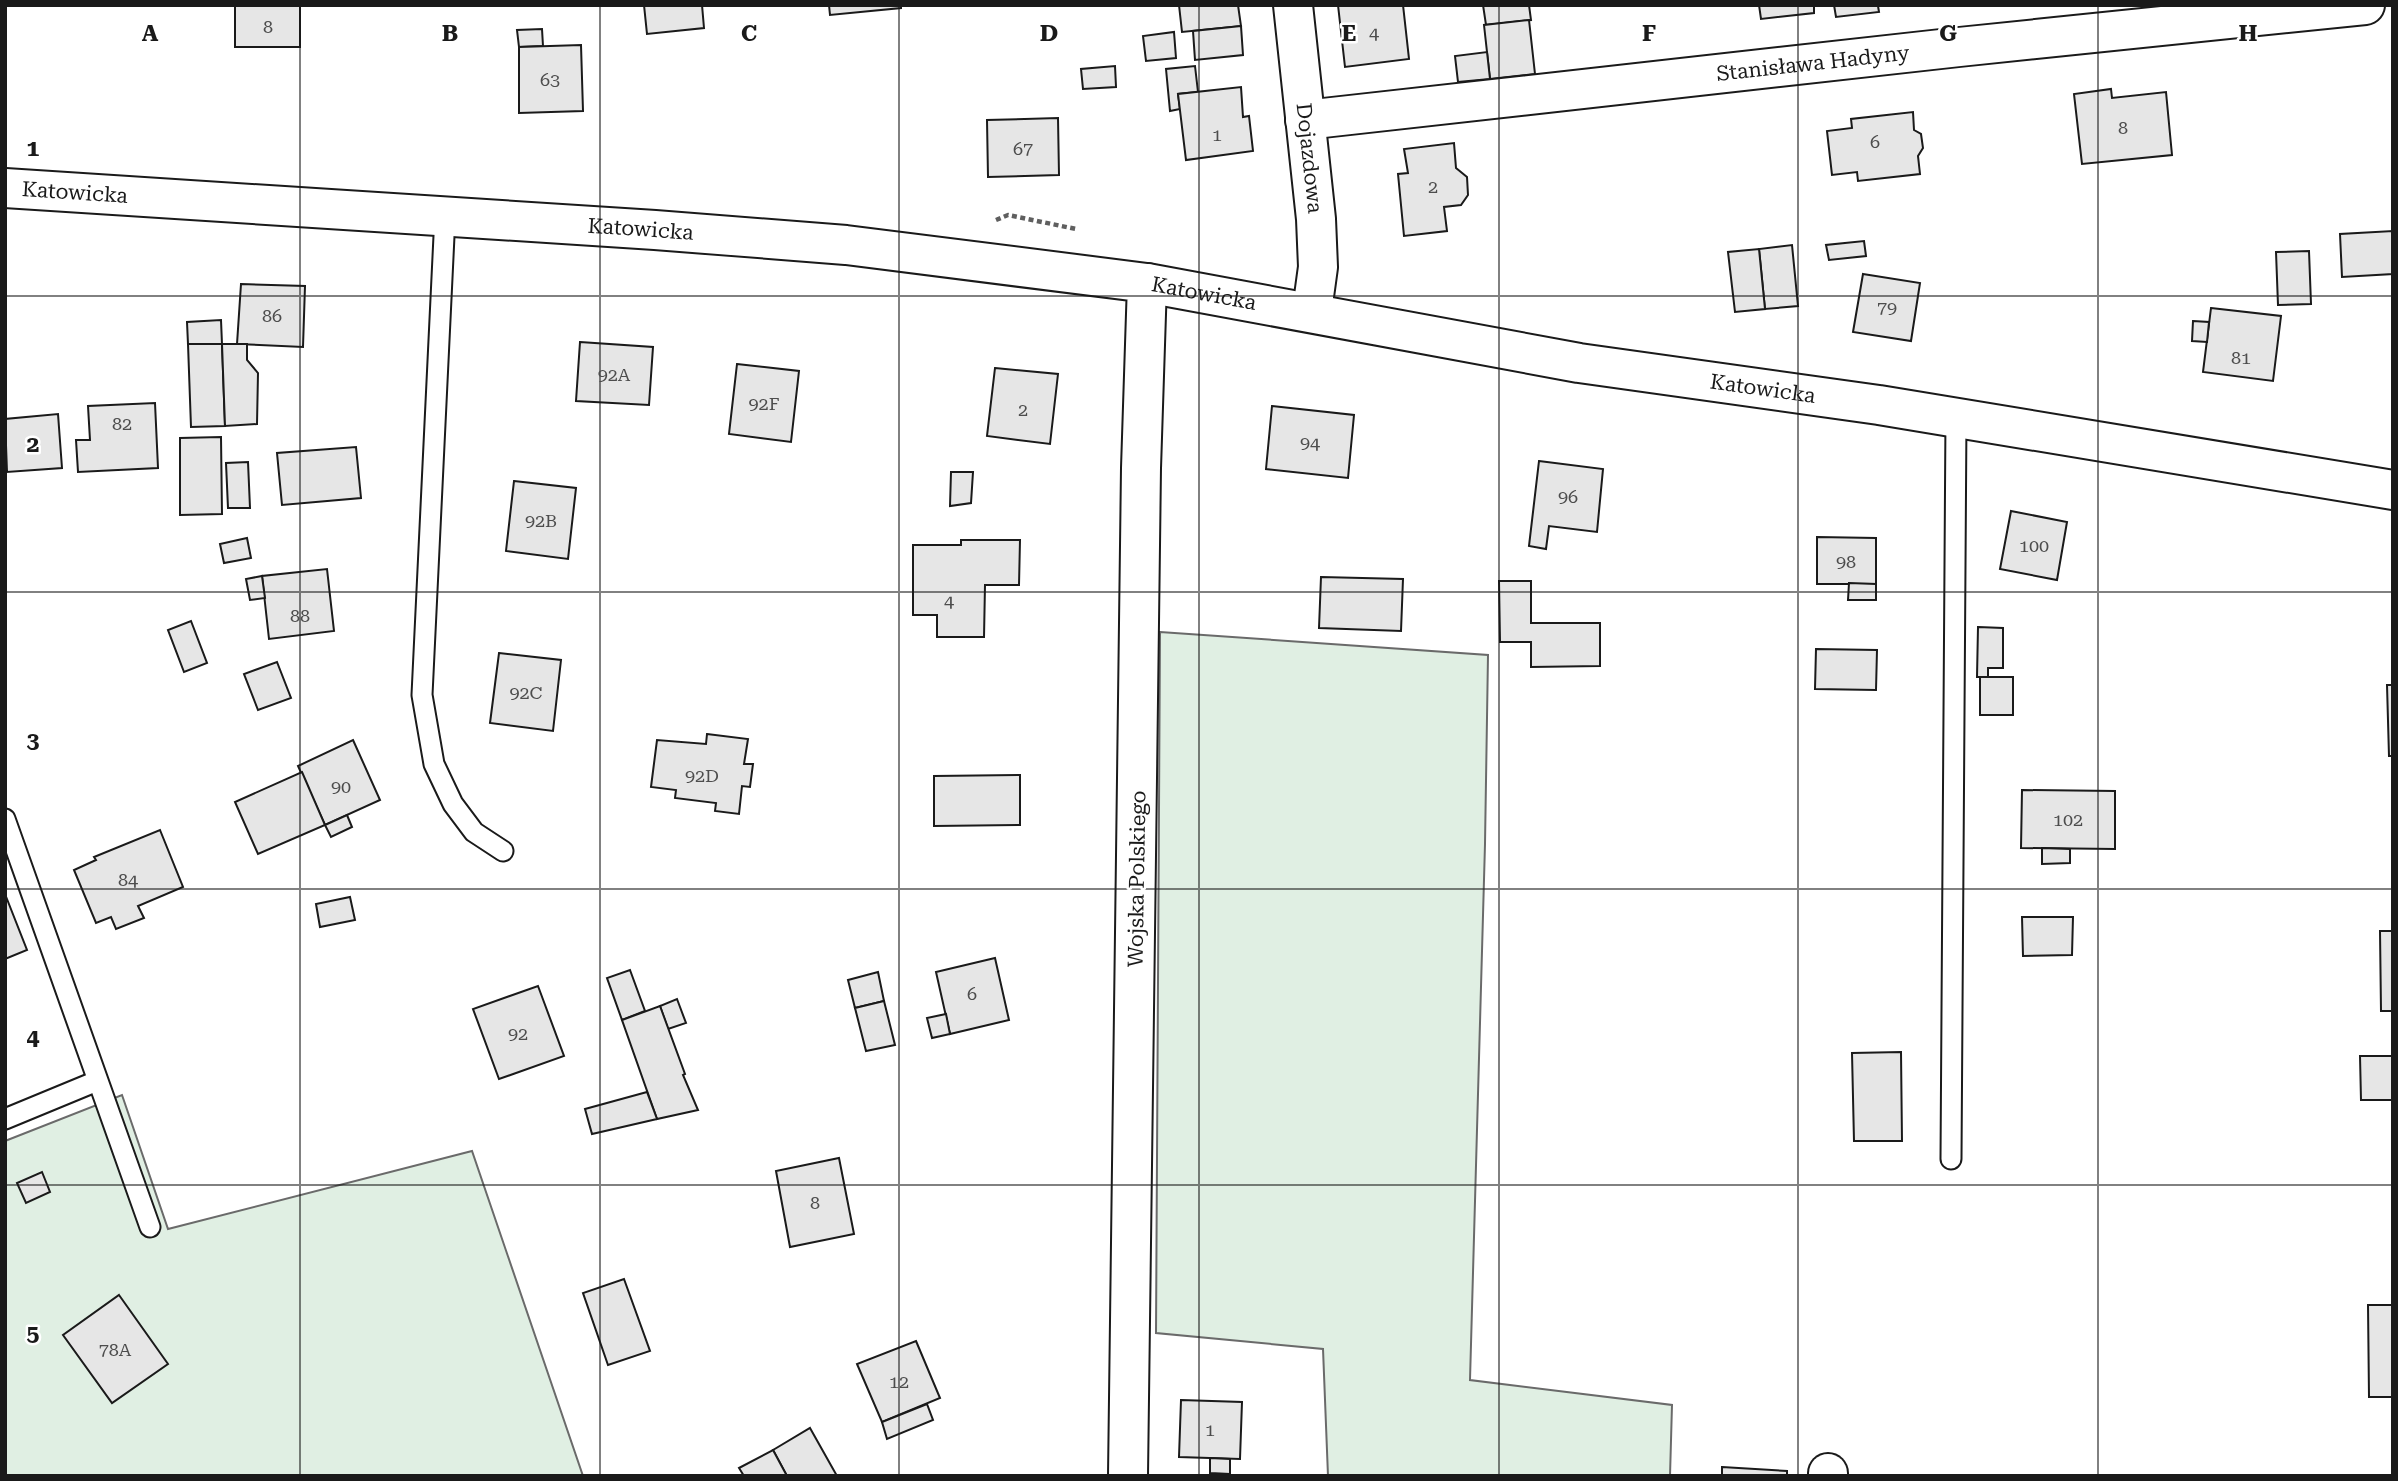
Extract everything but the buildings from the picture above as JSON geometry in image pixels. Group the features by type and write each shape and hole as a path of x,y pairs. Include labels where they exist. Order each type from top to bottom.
{"street":[{"name":"Dojazdowa","path":"1293,5 1316,219 1318,267 1312,311"},
{"name":"Stanisława Hadyny","path":"1305,120 1945,48 2365,5"},
{"name":"Katowicka","path":"5,188 445,215 846,245 1147,282 1579,363 1956,417 2393,490"},
{"name":"Wojska Polskiego","path":"1128,1476 1141,468 1147,282"}],"lane":[{"path":"445,215 422,695 434,764 453,804 474,832 503,851"},
{"path":"1951,1159 1956,417"},
{"path":"5,819 149,1227"},
{"path":"5,1119 97,1082"}],"green space":[{"path":"1160,632 1488,655 1470,1380 1672,1405 1670,1476 1328,1476 1323,1349 1156,1333"},
{"path":"122,1095 168,1229 472,1151 583,1476 5,1476 5,1141"}]}
